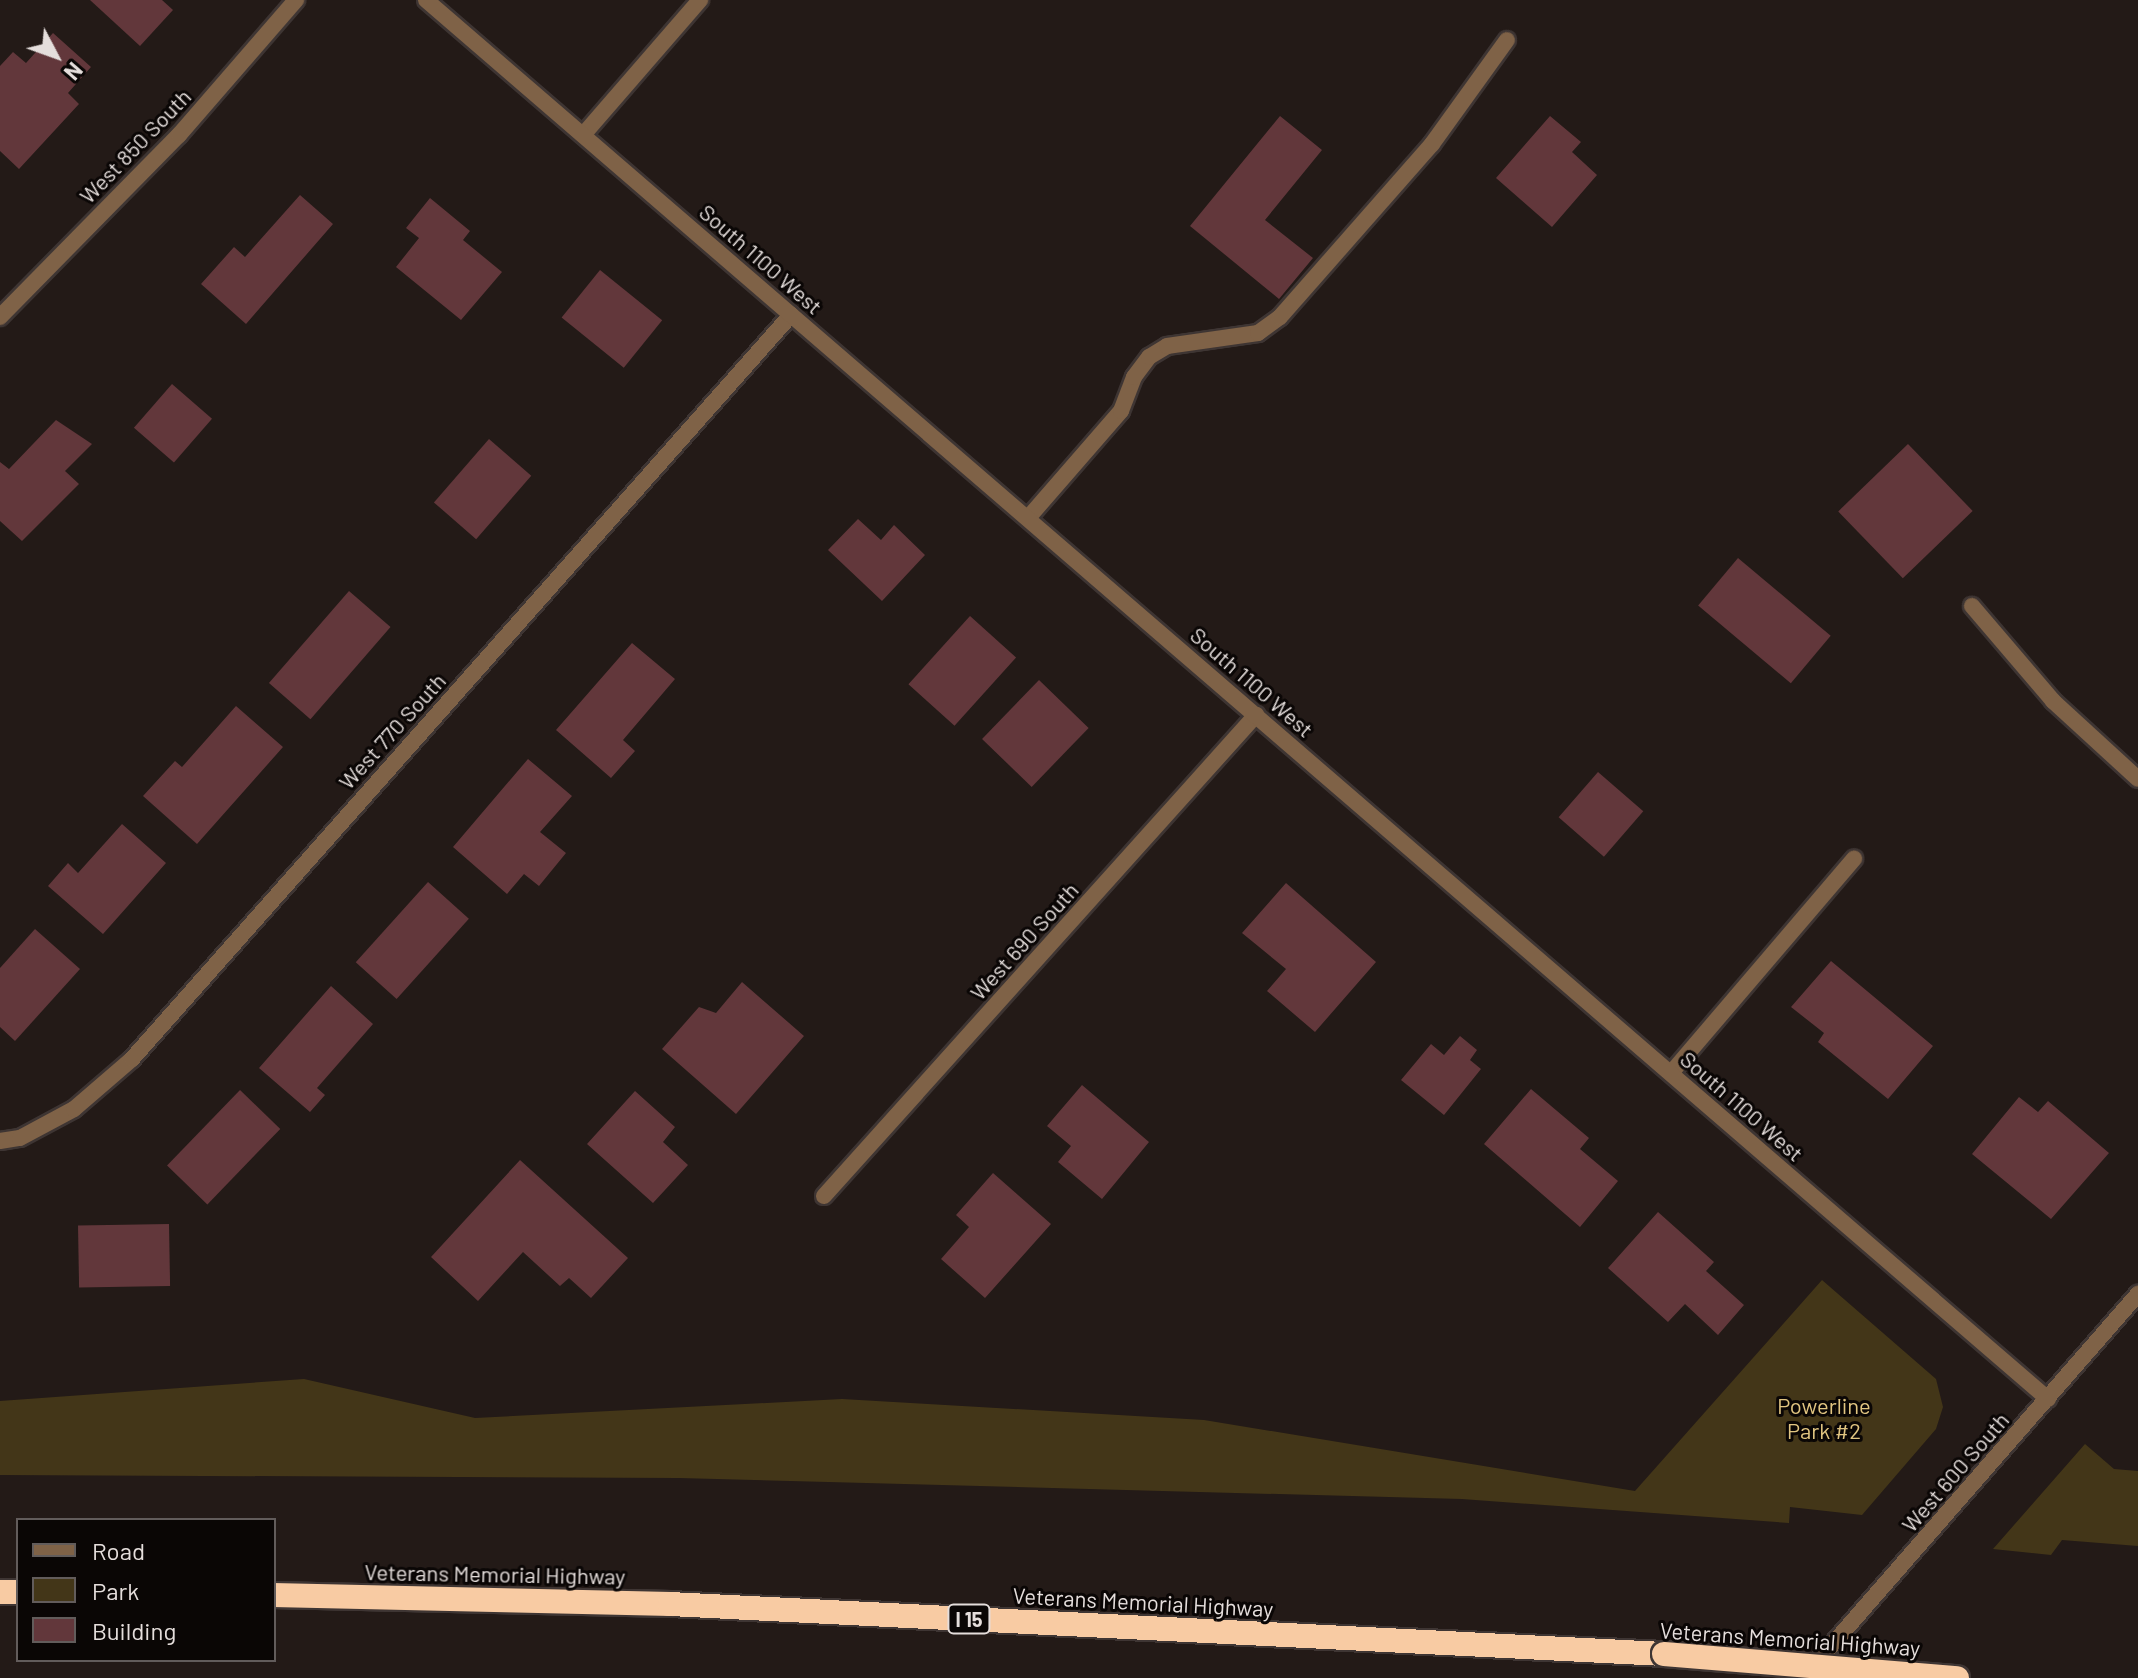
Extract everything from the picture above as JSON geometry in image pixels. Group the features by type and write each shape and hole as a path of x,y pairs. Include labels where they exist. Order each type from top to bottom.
{"highway":[{"name":"Veterans Memorial Highway","path":"276,1595 670,1604 1664,1654 1959,1678"}],"street":[{"name":"West 850 South","path":"0,317 179,135 296,0"},
{"name":"South 1100 West","path":"426,0 2048,1399"},
{"path":"583,135 700,0"},
{"path":"1028,518 1121,411 1134,377 1149,357 1167,346 1258,333 1280,317 1432,144 1507,40"},
{"name":"West 770 South","path":"0,1141 20,1138 74,1109 132,1059 791,315"},
{"path":"1972,606 2053,701 2138,779"},
{"name":"West 690 South","path":"824,1196 1256,715"},
{"path":"1671,1073 1854,859"},
{"name":"West 600 South","path":"1803,1678 2138,1294"}],"green space":[{"name":"Powerline Park #2","path":"1822,1280 1936,1379 1943,1407 1936,1429 1862,1515 1790,1507 1789,1523 1462,1499 679,1478 0,1475 0,1401 304,1379 475,1418 842,1399 1204,1420 1635,1491"},
{"path":"2085,1444 2114,1469 2138,1471 2138,1546 2062,1540 2051,1555 1993,1549"}],"building":[{"path":"90,0 162,0 173,10 140,46"},
{"path":"53,33 91,67 68,93 79,104 19,169 0,151 0,66 13,52 26,63"},
{"path":"1280,116 1322,150 1265,220 1313,258 1279,299 1190,226"},
{"path":"1550,116 1581,142 1572,152 1597,175 1552,227 1496,178"},
{"path":"300,195 333,224 246,324 201,284 234,247 245,257"},
{"path":"430,198 470,231 463,240 502,272 461,320 396,267 419,238 406,228"},
{"path":"600,270 662,320 624,368 562,317"},
{"path":"172,384 212,419 174,463 134,428"},
{"path":"56,420 92,444 65,471 79,484 22,541 0,521 0,462 9,469"},
{"path":"489,439 531,476 476,539 434,502"},
{"path":"1908,444 1973,511 1903,578 1838,511"},
{"path":"858,519 881,540 894,525 925,555 882,601 828,550"},
{"path":"1738,558 1831,636 1791,683 1698,605"},
{"path":"349,591 391,627 310,719 269,683"},
{"path":"970,616 1016,657 955,726 908,684"},
{"path":"632,643 675,679 623,740 635,751 611,778 556,730"},
{"path":"1039,680 1089,728 1032,787 982,739"},
{"path":"236,706 283,747 197,844 143,796 175,761 182,767"},
{"path":"528,759 572,796 540,832 566,853 539,886 524,874 507,894 453,847"},
{"path":"1598,772 1643,811 1604,857 1559,817"},
{"path":"122,824 166,863 103,934 48,886 68,863 78,873"},
{"path":"428,882 469,919 397,999 356,962"},
{"path":"1286,883 1376,962 1315,1032 1267,991 1286,969 1242,933"},
{"path":"35,929 80,969 15,1041 0,1027 0,968"},
{"path":"1831,961 1933,1046 1888,1099 1818,1042 1824,1033 1791,1007"},
{"path":"742,982 804,1036 736,1114 662,1049 699,1007 716,1013"},
{"path":"331,986 373,1024 317,1088 325,1095 310,1112 259,1068"},
{"path":"1460,1036 1477,1050 1470,1060 1481,1069 1444,1115 1401,1080 1431,1044 1444,1055"},
{"path":"1082,1085 1149,1142 1102,1199 1058,1162 1071,1146 1047,1126"},
{"path":"1531,1089 1589,1138 1580,1149 1618,1181 1580,1227 1484,1144"},
{"path":"240,1090 280,1129 207,1204 167,1166"},
{"path":"635,1091 675,1127 663,1142 688,1165 653,1203 587,1144"},
{"path":"2019,1097 2038,1112 2048,1101 2109,1153 2051,1219 1972,1154"},
{"path":"520,1160 628,1258 591,1298 569,1278 560,1286 523,1252 478,1301 431,1257"},
{"path":"993,1173 1051,1224 985,1298 941,1259 969,1227 956,1215"},
{"path":"1658,1212 1714,1262 1706,1271 1744,1305 1718,1335 1685,1304 1668,1322 1608,1268"},
{"path":"169,1224 170,1286 79,1288 78,1226"}]}
